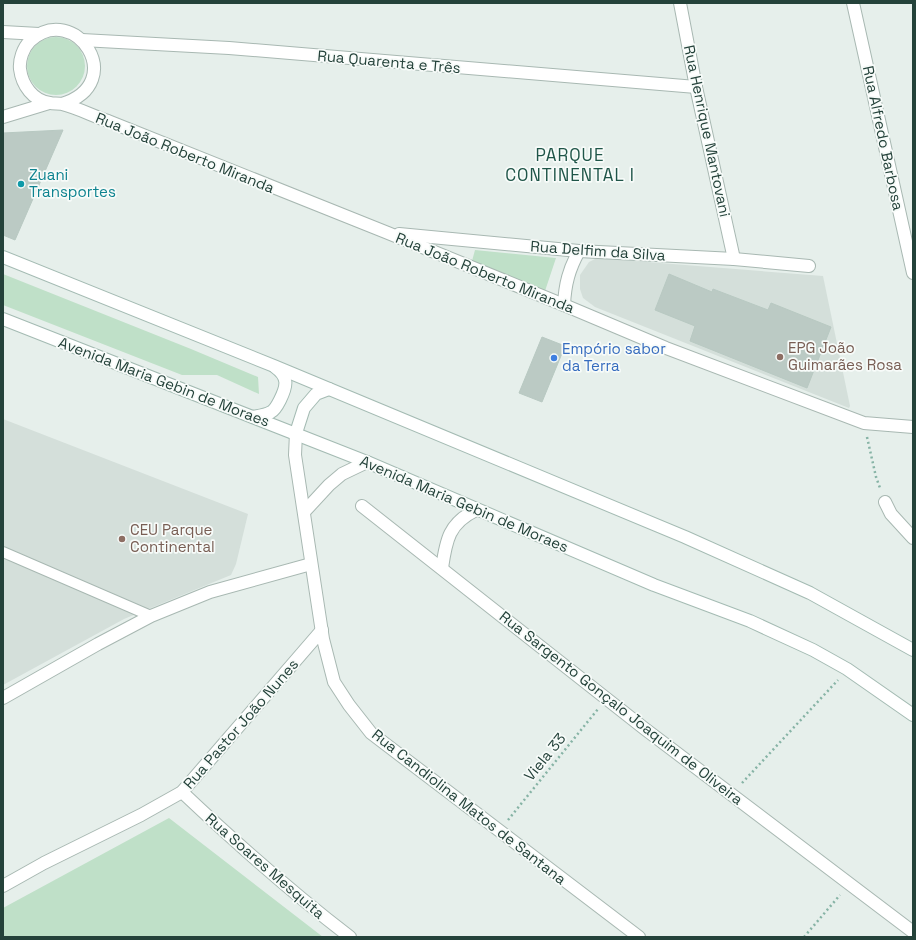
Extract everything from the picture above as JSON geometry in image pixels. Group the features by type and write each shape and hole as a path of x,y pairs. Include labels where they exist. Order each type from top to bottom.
{"street":[{"name":"Rua Henrique Mantovani","path":"680,3 696,87 734,259"},
{"name":"Rua Alfredo Barbosa","path":"853,3 913,273"},
{"path":"56,30 74,34 82,40 89,49 93,60 94,72 90,84 83,93 73,100 62,104 49,103 37,98 28,90 21,78 20,66 22,53 29,42 39,34 56,30"},
{"path":"3,32 39,34"},
{"name":"Rua Quarenta e Três","path":"82,40 230,48 696,87"},
{"path":"3,117 49,103"},
{"name":"Rua João Roberto Miranda","path":"62,104 388,233 666,348 864,423 913,427"},
{"name":"Rua Delfim da Silva","path":"388,233 579,250 734,259 809,266"},
{"path":"564,305 565,286 571,266 579,250"},
{"path":"3,257 274,366 685,537 810,593 913,648"},
{"name":"Avenida Maria Gebin de Moraes","path":"3,319 296,433 654,585 750,621 813,650 847,669 913,715"},
{"path":"253,417 271,412 276,407 286,387 284,377 280,370 274,366"},
{"name":"Rua Candiolina Matos de Santana","path":"329,389 316,394 304,408 296,433 295,455 322,630 334,682 349,705 371,733 639,937"},
{"path":"304,512 329,485 342,474 367,462"},
{"path":"885,502 891,514 913,538"},
{"name":"Rua Sargento Gonçalo Joaquim de Oliveira","path":"362,506 645,729 913,932"},
{"path":"442,568 450,532 460,519 476,510"},
{"path":"3,698 151,616 210,592 311,564"},
{"name":"Rua Pastor João Nunes","path":"3,886 44,862 141,815 182,792 322,630"},
{"name":"Rua Soares Mesquita","path":"182,792 223,831 312,908 350,937"}],"lane":[{"path":"3,552 151,616"}],"path":[{"path":"864,423 876,477 885,502"},
{"path":"731,795 847,669"},
{"name":"Viela 33","path":"500,830 607,698"},
{"path":"804,937 850,884"}],"shaded area":[{"name":"EPG João Guimarães Rosa","path":"597,258 823,276 850,406 849,408 595,307 583,298 580,289 580,275 589,262"},
{"name":"CEU Parque Continental","path":"3,419 248,514 236,564 231,575 124,619 3,685"}],"green space":[{"path":"56,37 67,39 80,50 83,55 85,66 83,77 72,90 67,93 56,95 45,93 32,82 29,77 27,66 29,55 40,42 45,39"},
{"path":"475,250 556,258 545,291 472,261"},
{"path":"3,274 258,377 259,394 217,375 182,375 3,305"},
{"path":"169,818 323,937 3,937 3,908"}],"building":[{"name":"Zuani Transportes","path":"63,130 15,240 3,235 3,133"},
{"path":"669,274 712,292 713,289 768,310 771,303 831,327 807,388 690,341 695,326 655,310"},
{"path":"542,337 565,346 542,402 519,393"}],"place":[{"name":"Zuani Transportes","path":"21,184"},
{"name":"EPG João Guimarães Rosa","path":"780,357"},
{"name":"Empório sabor da Terra","path":"554,358"},
{"name":"CEU Parque Continental","path":"122,539"}],"district":[{"name":"PARQUE CONTINENTAL I","path":"570,165"}]}
